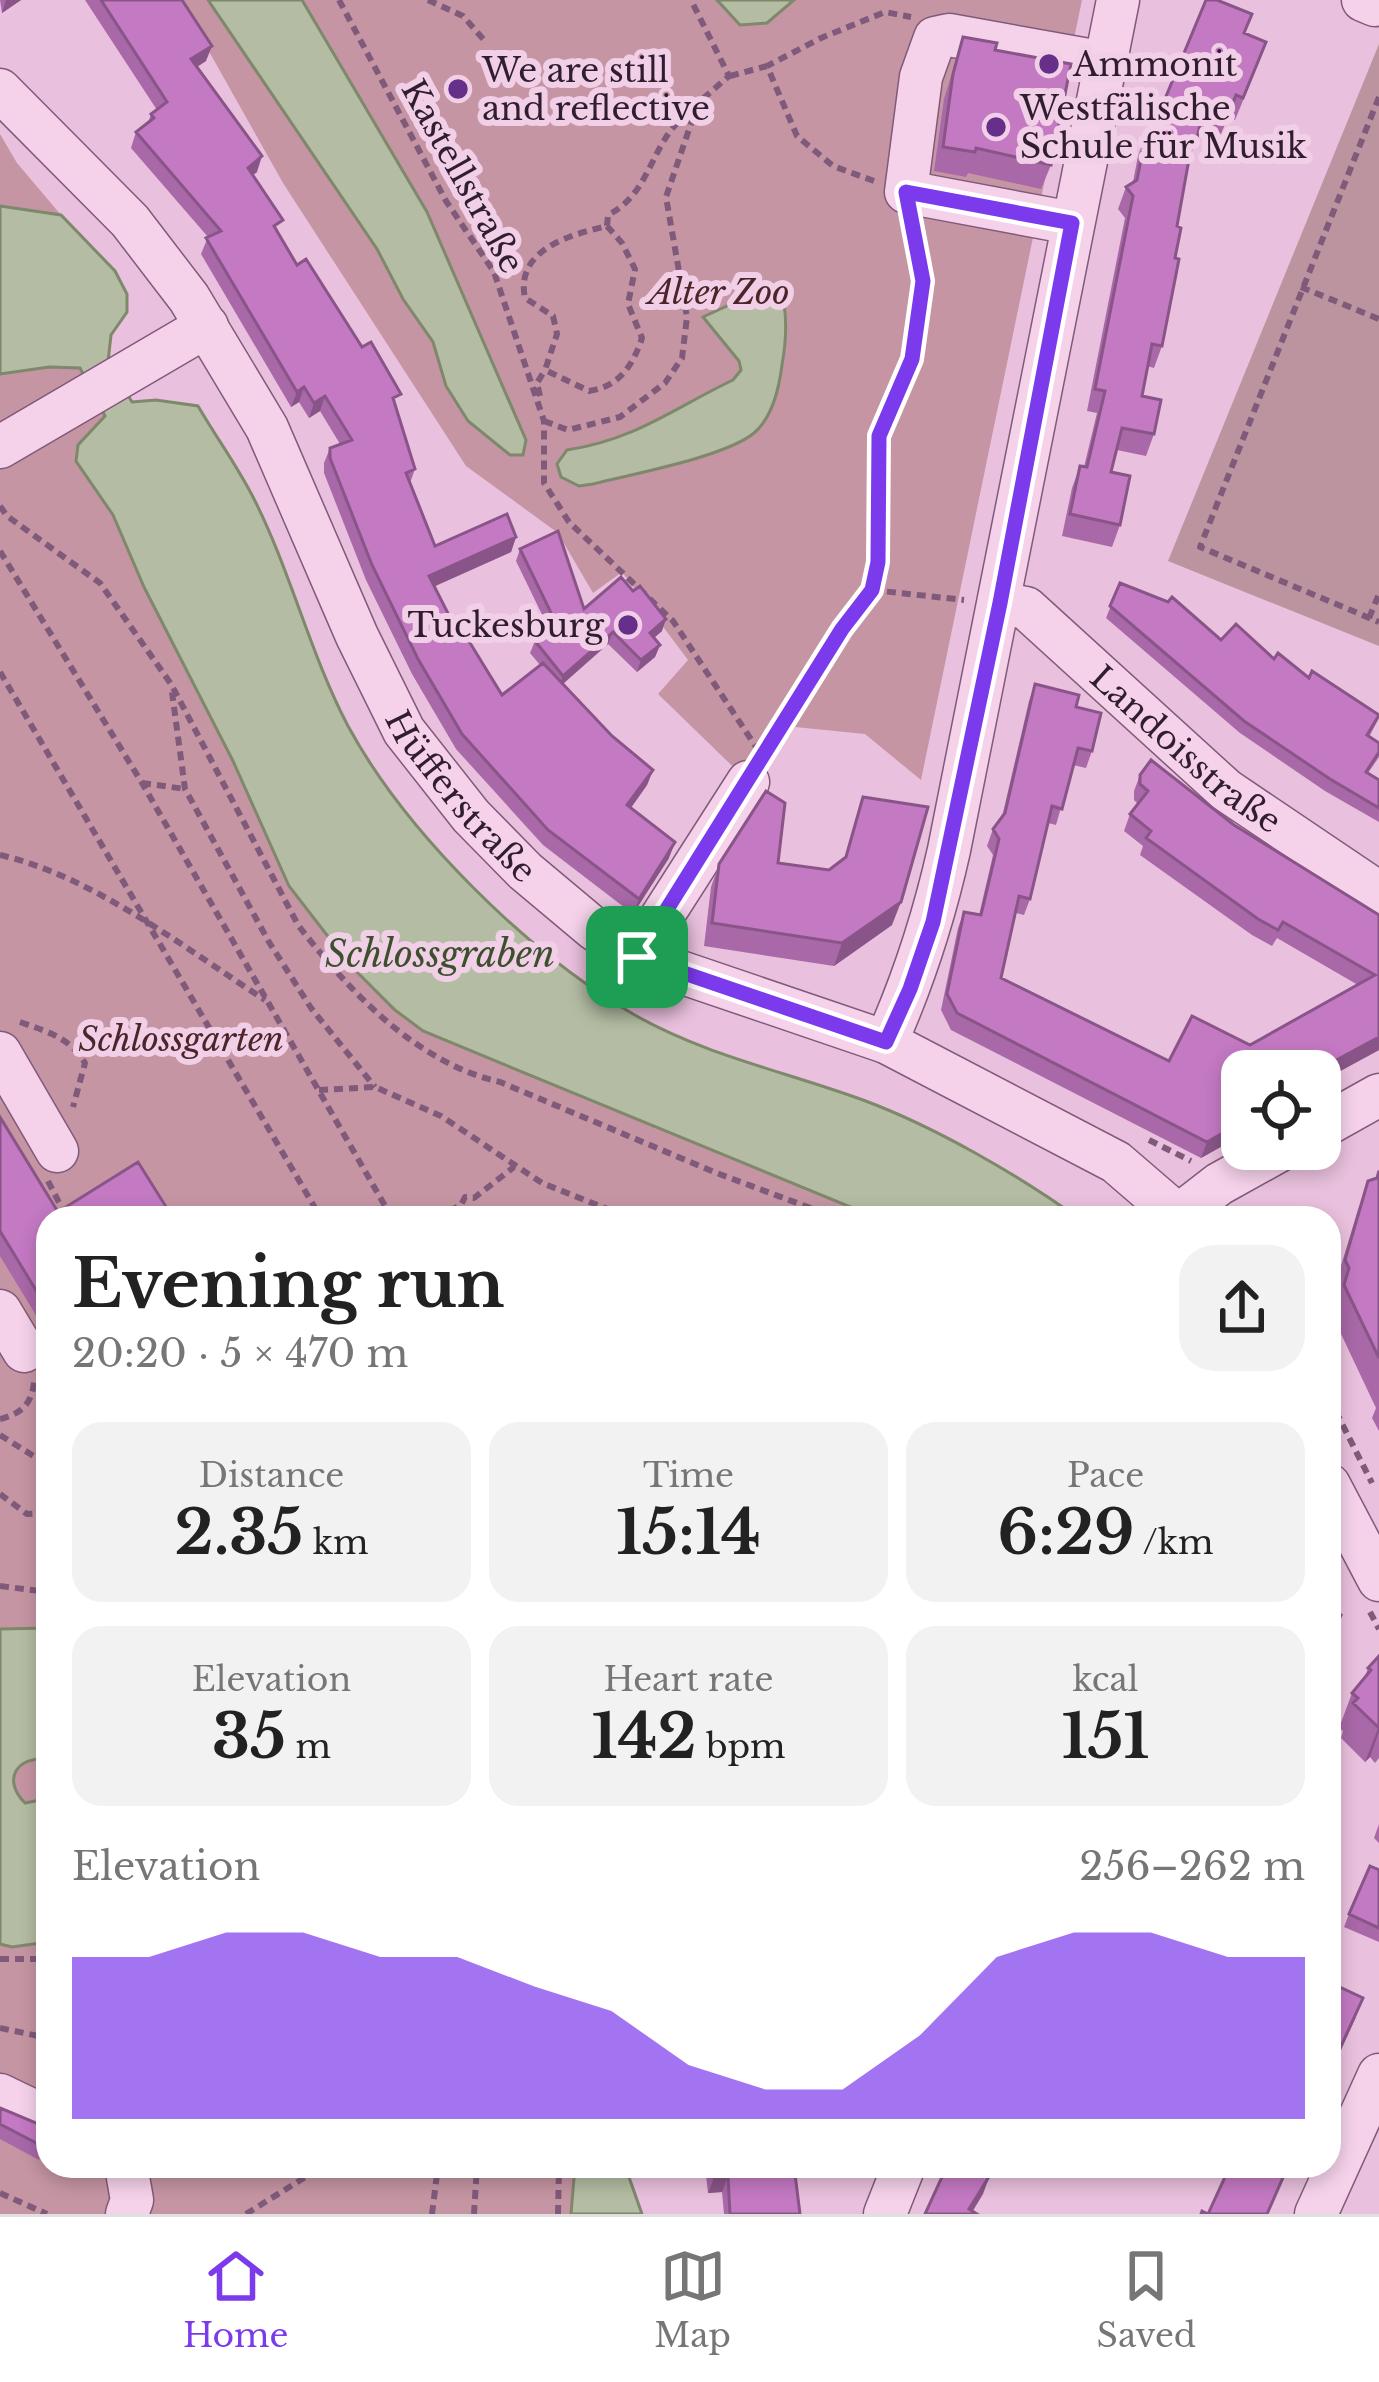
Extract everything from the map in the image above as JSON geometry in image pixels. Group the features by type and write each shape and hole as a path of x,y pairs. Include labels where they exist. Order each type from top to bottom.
{"street":[{"path":"886,1042 933,922 982,602 1072,223 1118,0"},
{"path":"1072,223 906,192 921,77 935,38 950,35 1105,63"},
{"name":"Hüfferstraße","path":"0,90 139,232 207,326 276,446 357,636 404,731 495,842 572,912 637,957 886,1042 1116,1162 1168,1206"},
{"path":"0,447 207,326"},
{"name":"Landoisstraße","path":"982,602 1026,608 1226,790 1379,893"},
{"path":"637,957 646,936 748,782"},
{"path":"0,1053 57,1151"},
{"path":"1341,1116 1379,1094"},
{"path":"1192,1206 1244,1170"},
{"path":"0,1311 24,1351"},
{"path":"1341,1508 1379,1580"},
{"path":"1341,2159 1379,2075"},
{"path":"0,2095 36,2112"},
{"path":"127,2178 132,2200 127,2214"},
{"path":"884,2214 899,2178"},
{"path":"1316,2214 1332,2178"}],"path":[{"name":"Kastellstraße","path":"339,0 446,201 494,272 544,422 544,483 569,522 673,621 749,735"},
{"path":"428,0 463,16 484,41"},
{"path":"691,0 729,76"},
{"path":"545,370 575,387 602,389 636,356 641,327 628,304 635,269 607,226 608,215 624,207 640,188 667,135 698,103 729,76 767,66 885,12 928,21"},
{"path":"748,782 842,629 872,590 878,562 879,436 912,359 923,281 906,192 833,166 797,136 767,66"},
{"path":"1379,97 1200,547 1379,622"},
{"path":"607,226 540,252 521,279 526,298 553,316 557,334 538,383 544,422 568,430 620,417 664,383 682,358 687,317 666,197 698,103"},
{"path":"1301,287 1379,319"},
{"path":"0,506 7,516 100,583 171,684 298,925 322,956 403,1034 468,1074 500,1082 806,1206"},
{"path":"0,551 142,782 385,1206"},
{"path":"872,590 982,602"},
{"path":"1369,618 1379,594"},
{"path":"0,673 314,1206"},
{"path":"171,684 185,789 311,1008 375,1087"},
{"path":"142,782 185,789"},
{"path":"0,855 29,862 151,926 268,1002"},
{"path":"319,1090 375,1087 441,1116 542,1183 600,1206"},
{"path":"1145,1138 1204,1169 1219,1184"},
{"path":"459,1206 465,1197 474,1198 514,1167"},
{"path":"0,1419 16,1415 32,1398 34,1378 24,1351"},
{"path":"1341,1422 1379,1497"},
{"path":"0,1436 36,1458"},
{"path":"0,1494 27,1514 36,1514"},
{"path":"0,1586 36,1590"},
{"path":"0,1959 36,1959"},
{"path":"0,2028 36,2036"},
{"path":"246,2214 304,2178"},
{"path":"432,2214 436,2178"},
{"path":"474,2214 476,2178"},
{"path":"558,2214 559,2178"},
{"path":"0,2193 46,2214"}],"green space":[{"name":"Alter Zoo","path":"180,0 1082,0 921,780 865,734 795,727 755,788 658,694 688,660 622,572 593,593 558,533 466,466 283,183"},
{"path":"0,134 17,163 61,215 0,206"},
{"name":"Schlossgarten","path":"80,368 106,416 78,445 76,461 113,515 289,886 350,965 395,1010 423,1031 848,1206 36,1206 36,2178 574,2178 571,2214 0,2214 0,374"}],"shaded area":[{"path":"1379,44 1379,646 1168,561"}],"water":[{"path":"208,0 302,0 427,212 526,440 523,455 510,455 468,421 446,386 433,342 377,249"},
{"path":"717,0 794,0 767,23 740,25"},
{"name":"Schlossgraben","path":"0,206 61,215 115,271 127,294 127,312 111,335 108,362 132,402 198,406 267,527 348,726 402,808 473,887 552,958 633,1014 717,1052 918,1123 1002,1168 1060,1206 848,1206 423,1031 395,1010 350,965 289,886 113,515 76,461 78,445 105,416 80,368 0,374"},
{"path":"779,282 786,323 781,374 770,411 754,433 701,457 593,484 579,486 561,477 557,464 567,450 634,431 733,380 741,370 739,361 703,317"},
{"path":"36,1628 36,1759 16,1771 14,1786 25,1803 36,1801 36,1944 12,1947 0,1944 0,1629"},
{"path":"574,2178 629,2178 642,2214 571,2214"}],"building":[{"path":"101,0 182,0 212,46 191,59 262,156 248,168 283,220 274,226 297,265 306,259 362,347 371,342 401,394 393,398 415,469 406,473 435,546 507,514 516,537 429,576 462,641 467,638 502,695 543,663 612,736 653,770 627,805 675,842 639,899 548,830 462,734 372,565 330,458 330,448 352,440 325,396 314,403 304,387 297,392 206,238 221,231 136,132 167,102"},
{"path":"1206,0 1252,14 1244,33 1266,42 1243,98 1236,95 1229,112 1205,103 1197,138 1193,137 1177,226 1181,228 1175,258 1179,259 1162,346 1152,344 1142,396 1161,400 1154,434 1122,428 1111,472 1130,476 1120,525 1070,514 1105,391 1095,389 1133,196 1126,187 1137,180 1146,134 1153,135 1158,105 1162,106"},
{"name":"Westfälische Schule für Musik","path":"963,37 997,43 995,50 1071,64 1051,165 976,148 975,152 943,147"},
{"path":"558,531 584,609 621,577 633,591 640,586 666,619 650,633 660,645 641,660 613,632 563,676 535,641 556,623 520,549"},
{"path":"1120,583 1168,602 1172,597 1221,640 1236,624 1274,659 1278,653 1309,678 1312,671 1379,715 1367,735 1379,743 1379,752 1366,772 1379,780 1379,808 1244,721 1110,606"},
{"path":"1035,684 1079,695 1076,707 1101,713 1092,751 1078,748 1062,809 1052,806 1030,899 1019,896 1001,978 1169,1061 1192,1016 1250,1045 1375,975 1283,922 1278,930 1258,919 1146,838 1151,831 1130,814 1148,791 1140,784 1140,775 1151,760 1234,825 1379,915 1379,1037 1341,1058 1341,1050 1221,1050 1221,1134 1207,1142 957,1013 947,994 964,912 981,915 999,839 993,829 1005,813"},
{"path":"766,791 785,803 778,863 829,870 846,857 863,797 928,807 901,902 842,943 712,923 719,864"},
{"path":"0,1117 54,1206 36,1206 36,1290 0,1231"},
{"path":"138,1162 166,1206 68,1206"},
{"path":"1379,1171 1379,1358 1344,1285 1349,1268 1345,1260 1368,1181 1377,1178"},
{"path":"1379,1656 1378,1727 1353,1703 1358,1698 1352,1693"},
{"path":"1370,1866 1379,1870 1379,1928 1349,1914"},
{"path":"1341,1988 1363,1998 1341,2046"},
{"path":"0,2108 36,2123 36,2143 0,2124"},
{"path":"728,2178 796,2178 800,2214 730,2214"},
{"path":"942,2178 988,2178 969,2209 977,2214 925,2214"},
{"path":"1224,2178 1283,2178 1267,2214 1208,2214"}],"place":[{"name":"Ammonit","path":"1049,64"},
{"name":"We are still and reflective","path":"458,89"},
{"name":"Westfälische Schule für Musik","path":"996,127"},
{"name":"Tuckesburg","path":"628,625"}],"route":[{"path":"906,192 1072,223 933,922 886,1042 637,957 808,682 872,590 878,562 879,436 912,359 923,281 906,192"}]}
